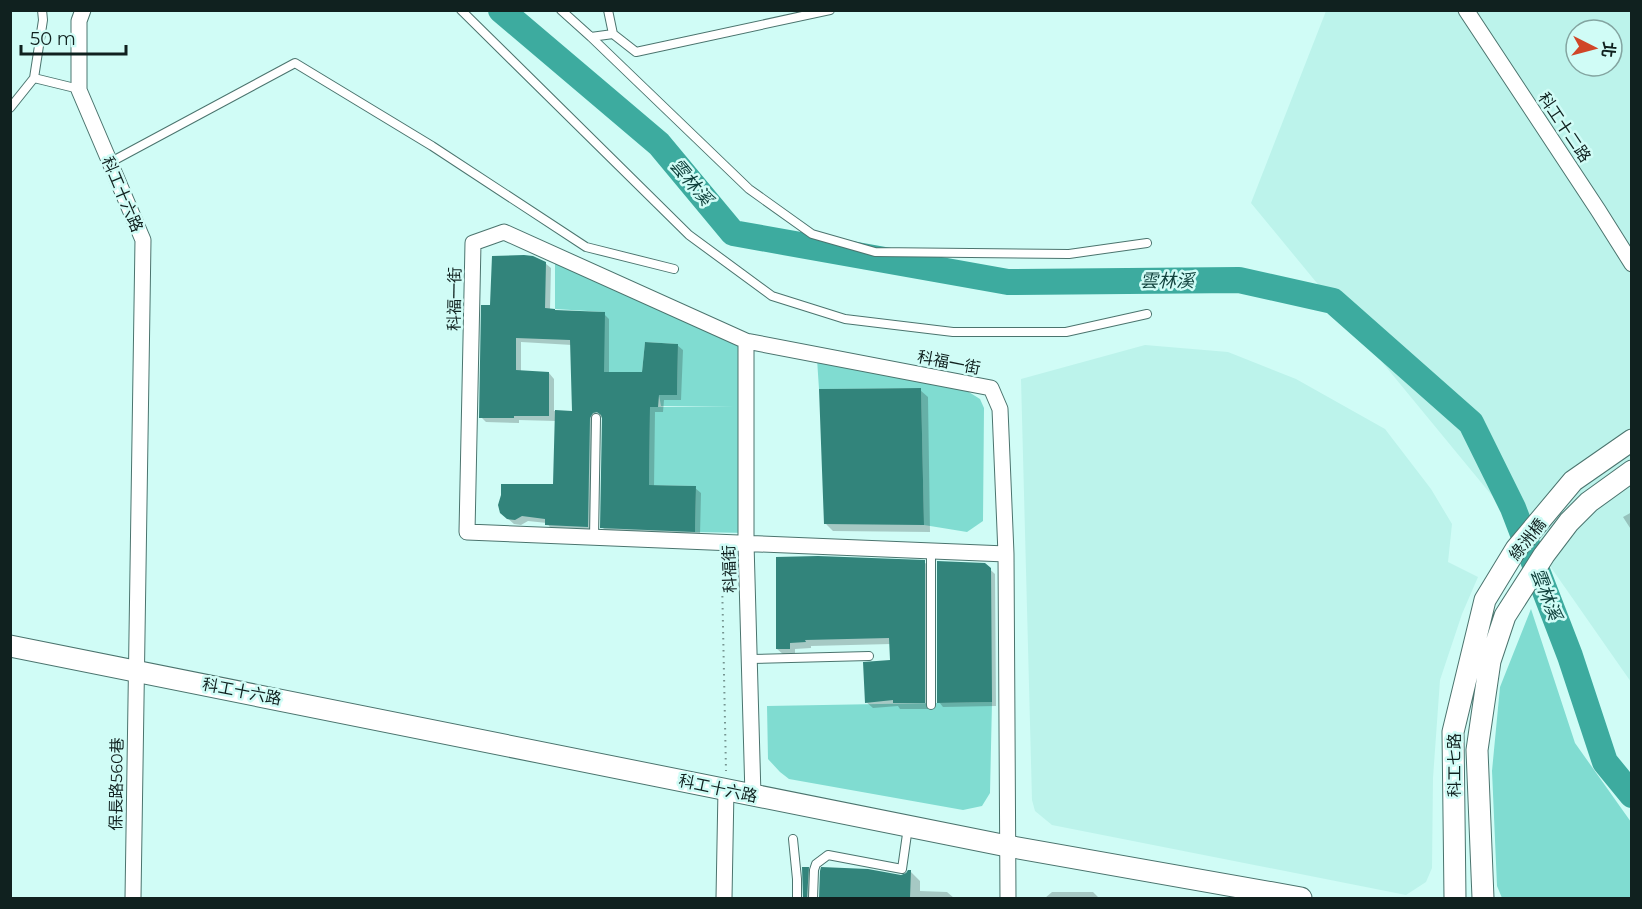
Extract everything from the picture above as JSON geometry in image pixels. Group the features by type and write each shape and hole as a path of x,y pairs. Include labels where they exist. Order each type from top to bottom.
{"street":[{"name":"科工十六路","path":"83,10 79,21 79,90 143,240 136,670"},
{"name":"科工十二路","path":"1466,10 1632,264"},
{"name":"科福一街","path":"1006,554 467,532 473,243 504,232 746,341 991,388 1000,409 1006,554 1008,898"},
{"name":"科福街","path":"746,341 746,543 753,795"},
{"name":"綠洲橋","path":"1485,600 1516,549 1573,481 1632,440"},
{"name":"綠洲橋","path":"1505,616 1544,555 1569,522 1589,502 1632,471"},
{"name":"科工七路","path":"1455,898 1453,732 1485,600"},
{"name":"科工七路","path":"1483,898 1477,750 1490,661 1505,616"},
{"name":"科工十六路","path":"10,646 1007,846 1302,898"},
{"name":"保長路560巷","path":"133,898 136,670"},
{"path":"724,898 726,789"}],"lane":[{"path":"10,108 34,78 43,20 42,10"},
{"path":"461,10 689,235 772,296 845,319 953,332 1066,332 1147,314"},
{"path":"561,10 749,189 812,234 875,252 1069,254 1147,243"},
{"path":"608,10 613,34 636,52 830,10"},
{"path":"591,37 613,34"},
{"path":"109,163 295,63 432,146 586,247 674,269"},
{"path":"34,78 79,90"},
{"path":"594,537 596,418"},
{"path":"931,551 931,705"},
{"path":"750,659 869,656"},
{"path":"813,898 816,864 828,855 902,869 908,826"},
{"path":"793,838 798,879 797,898"}],"path":[{"path":"722,578 726,789"}],"shaded area":[{"path":"1326,11 1631,11 1631,682 1550,566 1251,203"},
{"path":"555,262 746,341 746,533 695,532 696,486 649,485 650,407 734,407 661,406 659,395 677,395 678,344 645,342 642,372 604,372 604,312 555,309"},
{"path":"1145,345 1228,352 1296,379 1385,429 1431,489 1452,524 1448,562 1478,577 1462,614 1440,680 1433,778 1432,868 1426,882 1406,895 1052,825 1035,811 1032,800 1021,379"},
{"path":"817,359 956,384 980,399 984,408 983,521 967,532 924,525 921,388 819,389"},
{"path":"1531,609 1575,743 1631,822 1631,898 1502,898 1497,886 1492,771 1500,687"},
{"path":"992,702 990,793 982,806 963,810 789,779 768,759 767,706"}],"building":[{"path":"524,255 546,262 545,308 605,312 604,372 642,372 645,342 678,344 677,395 659,395 658,407 650,407 649,485 696,486 695,532 600,528 602,418 597,412 593,413 590,418 588,527 545,525 545,519 522,516 515,520 507,519 500,513 498,505 501,484 553,484 555,410 572,411 570,340 516,338 516,370 549,372 549,416 479,418 481,305 490,305 492,256"},
{"path":"921,388 924,525 824,524 819,389"},
{"path":"818,556 925,560 925,703 893,703 893,700 865,703 863,662 890,660 889,638 805,640 806,642 790,643 790,649 776,649 776,557"},
{"path":"937,561 985,563 991,568 992,702 937,703"},
{"path":"802,867 809,867 807,898 803,898"},
{"path":"821,867 868,869 901,875 911,870 910,898 819,898"}],"waterway":[{"name":"雲林溪","path":"501,10 659,144 733,233 1008,282 1239,280 1333,301 1471,423 1513,508 1570,656 1605,762 1632,795"}]}
